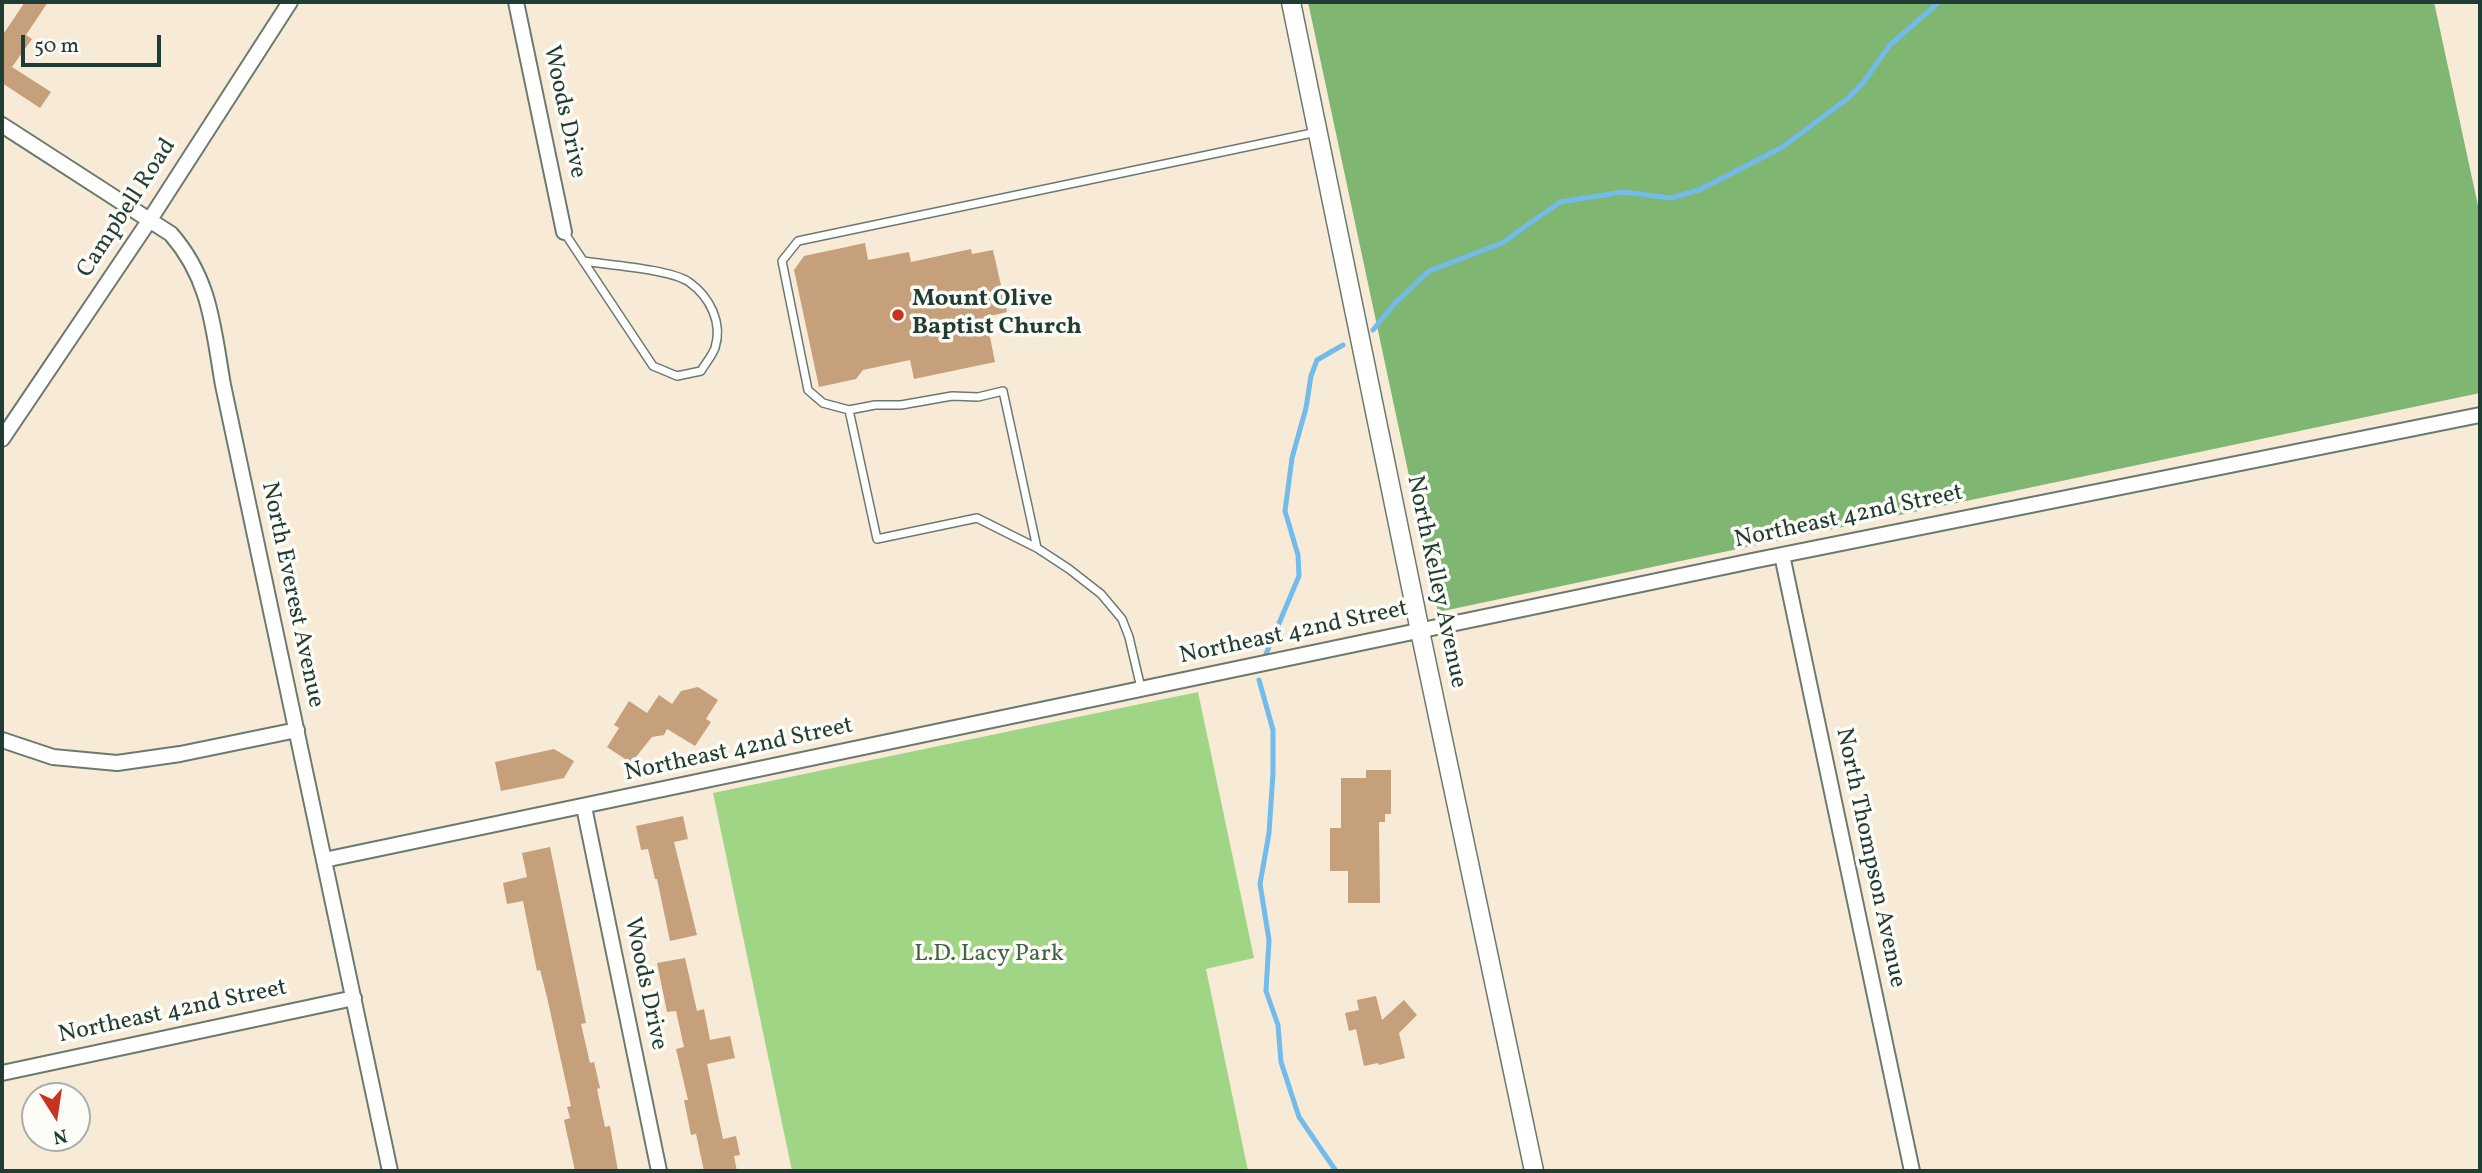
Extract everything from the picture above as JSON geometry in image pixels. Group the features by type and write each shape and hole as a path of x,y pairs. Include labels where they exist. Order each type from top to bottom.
{"street":[{"name":"Campbell Road","path":"2,439 149,220 290,2"},
{"name":"Woods Drive","path":"516,2 565,232"},
{"name":"North Kelley Avenue","path":"1291,2 1534,1171"},
{"name":"North Everest Avenue","path":"2,125 171,234 188,253 206,291 390,1171"},
{"name":"Northeast 42nd Street","path":"324,860 1782,555 2480,415"},
{"name":"North Thompson Avenue","path":"1782,555 1912,1171"},
{"path":"2,740 53,757 117,763 180,754 297,730"},
{"name":"Woods Drive","path":"584,807 659,1171"},
{"name":"Northeast 42nd Street","path":"2,1073 354,998"}],"lane":[{"path":"1037,548 1003,391 978,397 951,396 901,405 876,404 849,410 823,403 808,390 782,261 798,241 1318,132"},
{"path":"565,232 583,261 653,366 677,376 701,371 715,348 718,318 706,300 688,282 662,274 583,261"},
{"path":"849,410 877,539 977,517 1037,548 1101,594 1122,619 1141,690"}],"green space":[{"path":"1308,2 2434,2 2480,215 2480,393 1438,612"},
{"name":"L.D. Lacy Park","path":"1198,692 1254,958 1206,969 1248,1171 792,1171 713,793"}],"building":[{"path":"25,2 48,2 26,35 32,39 12,67 51,92 40,108 2,83 2,36"},
{"path":"865,243 868,260 909,252 911,262 971,249 972,254 993,250 1007,312 986,317 995,362 914,379 910,360 863,370 856,379 819,387 794,270 804,256"},
{"path":"698,687 718,700 706,719 711,722 695,746 667,729 664,735 652,737 631,763 607,747 619,728 614,725 629,701 647,713 659,695 672,704 681,691"},
{"path":"554,749 574,761 564,778 501,791 495,762"},
{"path":"1366,770 1391,770 1391,814 1385,814 1385,822 1379,822 1380,903 1348,903 1348,871 1330,871 1330,828 1341,828 1341,778 1366,778"},
{"path":"683,816 688,839 674,842 697,935 670,941 657,879 648,849 641,850 636,826"},
{"path":"550,847 586,1023 581,1024 590,1063 594,1062 605,1127 610,1126 618,1171 575,1171 564,1120 570,1118 567,1107 571,1106 547,997 540,970 537,971 523,901 507,904 503,883 527,877 522,853"},
{"path":"685,958 697,1011 704,1009 710,1040 730,1036 735,1058 707,1064 723,1139 736,1136 740,1155 734,1156 737,1171 704,1171 696,1134 691,1135 684,1100 688,1100 676,1049 684,1047 676,1011 667,1012 657,963"},
{"path":"1376,996 1382,1020 1404,1000 1417,1015 1399,1033 1405,1058 1364,1066 1356,1029 1349,1031 1345,1013 1359,1010 1357,1000"}],"waterway":[{"path":"1373,330 1395,303 1429,271 1502,243 1560,202 1623,192 1671,198 1699,190 1781,148 1847,99 1863,83 1889,46 1939,2"},
{"path":"1266,654 1299,576 1298,555 1285,511 1292,458 1306,408 1311,376 1317,360 1343,345"},
{"path":"1259,680 1273,730 1269,833 1260,884 1269,940 1266,991 1278,1025 1281,1062 1299,1117 1336,1171"}],"place":[{"name":"Mount Olive Baptist Church","path":"898,315"}]}
